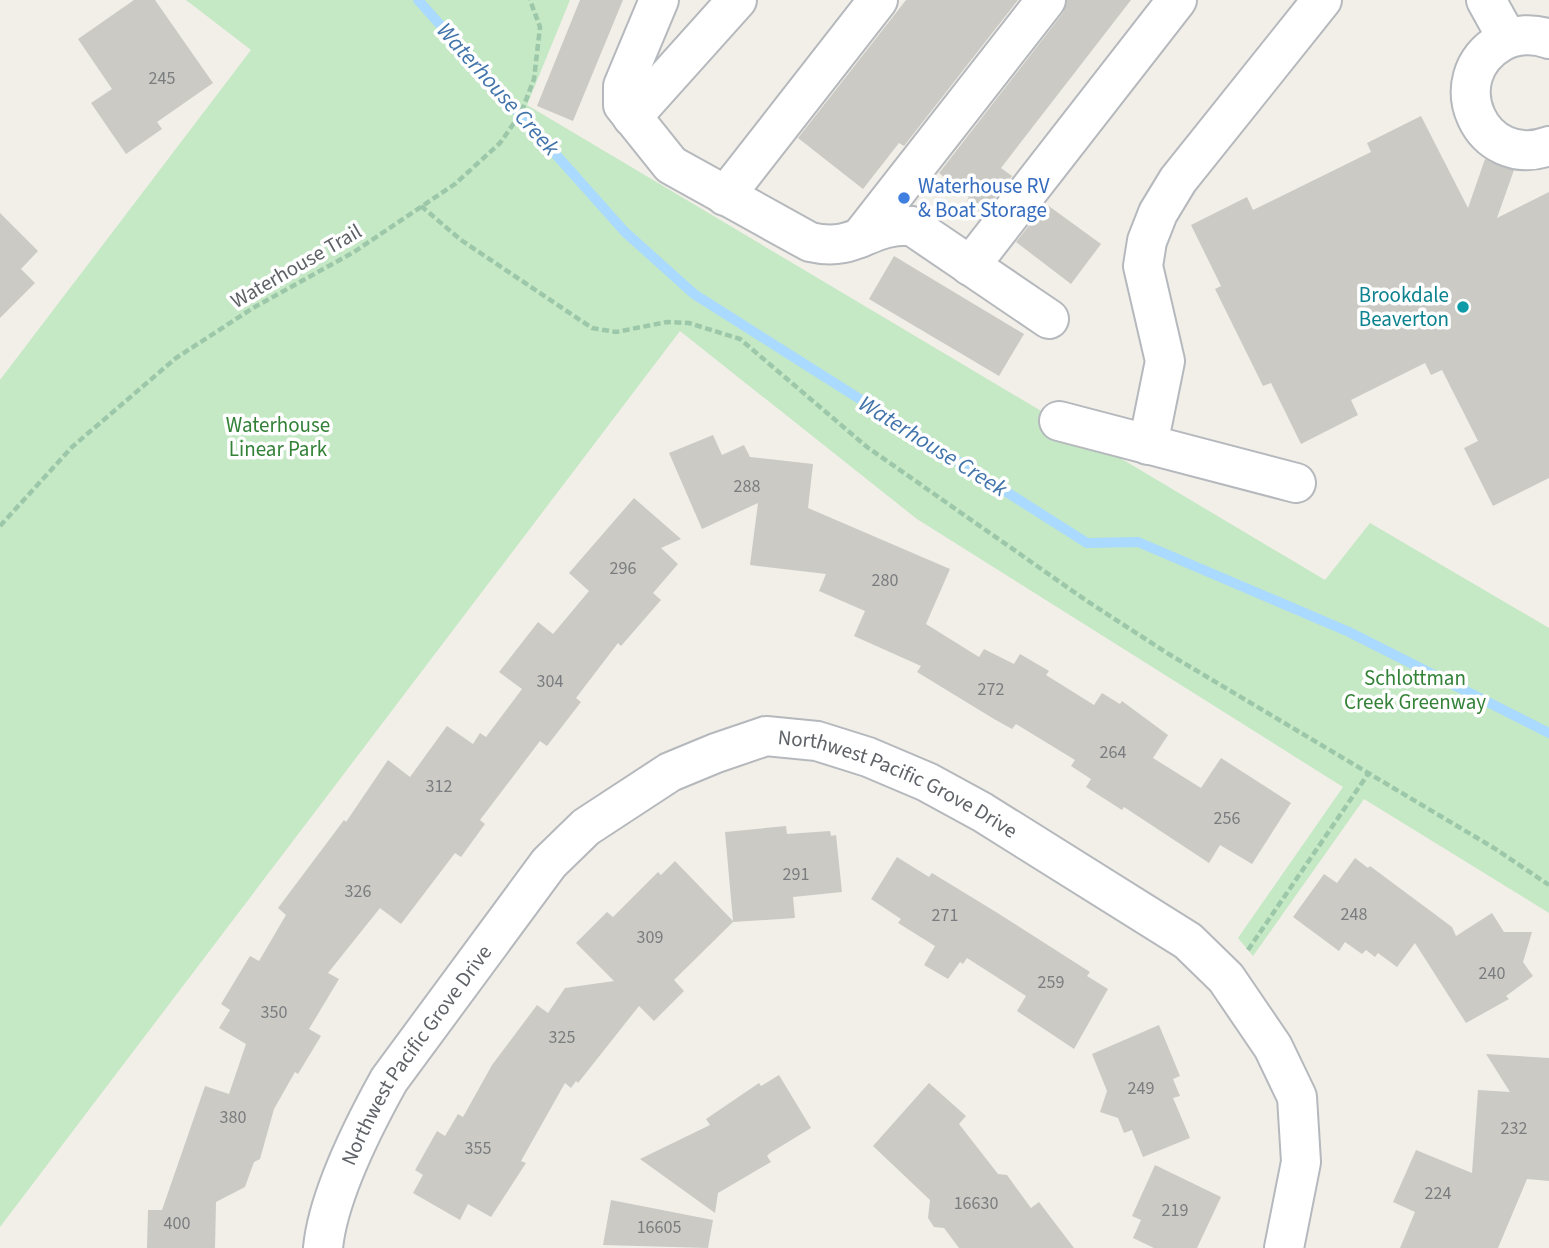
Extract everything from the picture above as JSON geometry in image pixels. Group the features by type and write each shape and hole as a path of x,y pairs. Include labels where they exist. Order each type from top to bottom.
{"street":[{"path":"659,0 623,86 623,106 671,165 810,242 831,247 856,242 891,225 912,226 1049,319"},
{"path":"632,117 737,0"},
{"path":"725,196 878,0"},
{"path":"856,242 1046,0"},
{"path":"970,266 1177,0"},
{"path":"1148,445 1165,361 1145,276 1147,241 1158,213 1178,180 1322,0"},
{"path":"1486,0 1507,38"},
{"path":"1549,39 1526,35 1507,38 1491,48 1479,62 1471,80 1475,117 1486,133 1501,144 1519,150 1549,146"},
{"path":"1059,421 1296,484"},
{"name":"Northwest Pacific Grove Drive","path":"323,1248 343,1179 368,1117 389,1080 550,863 586,827 670,772 765,736 817,741 868,757 927,782 982,812 1188,942 1226,978 1273,1046 1297,1097 1301,1162 1284,1248"}],"path":[{"name":"Waterhouse Trail","path":"0,526 72,447 176,358 253,308 354,252 455,184 505,135 521,113 534,79 540,26 530,0"},
{"path":"421,206 461,240 592,328 616,332 667,322 690,324 740,339 867,447 984,531 1167,653 1485,842 1549,885"},
{"path":"1226,978 1368,774"}],"green space":[{"name":"Waterhouse Linear Park","path":"186,0 570,0 527,105 1325,580 1370,523 1549,628 1549,913 1364,799 1253,956 1238,938 1343,787 917,519 680,331 0,1227 0,380 251,50"}],"building":[{"path":"134,0 155,0 213,83 157,122 162,129 126,154 91,103 112,89 78,39"},
{"path":"580,0 623,0 573,121 537,106"},
{"path":"906,0 1018,0 904,146 899,143 863,189 798,138"},
{"path":"1067,0 1131,0 1001,168 1012,176 983,214 967,201 969,197 939,173 1063,13"},
{"name":"Brookdale Beaverton","path":"1421,116 1468,208 1485,159 1514,170 1497,218 1549,192 1549,478 1493,506 1464,448 1478,441 1442,370 1431,375 1425,363 1351,400 1358,415 1301,444 1271,383 1263,386 1215,289 1221,286 1191,225 1247,197 1253,210 1371,152 1367,143"},
{"path":"1046,204 1101,244 1071,284 1016,242"},
{"path":"0,213 38,251 21,269 35,283 0,318"},
{"path":"894,256 1024,334 999,376 869,299"},
{"path":"713,435 722,455 744,445 750,457 813,464 808,508 950,569 926,624 979,657 984,649 1014,664 1020,654 1049,671 1046,675 1094,705 1102,693 1120,704 1122,701 1168,735 1153,758 1201,788 1221,758 1291,803 1252,864 1220,845 1209,863 1124,807 1122,810 1086,787 1091,779 1071,766 1075,760 1016,724 1012,729 994,719 917,672 921,666 854,636 865,611 819,591 826,574 750,565 758,503 702,529 669,453"},
{"path":"634,498 681,539 661,548 678,564 653,593 661,600 621,646 618,643 576,698 581,702 547,746 540,741 480,820 485,824 461,857 455,853 401,924 380,908 328,973 339,979 309,1029 321,1036 298,1074 295,1072 274,1109 260,1159 254,1162 245,1187 216,1202 215,1248 147,1248 148,1210 162,1210 205,1086 229,1094 246,1044 219,1028 230,1010 221,1004 250,956 259,961 286,915 278,908 344,820 346,822 388,760 410,777 447,726 473,744 480,733 486,737 522,689 499,672 538,622 553,634 589,591 569,573"},
{"path":"786,826 787,834 830,831 831,836 836,835 842,892 793,897 795,918 733,922 674,980 684,991 654,1021 639,1006 578,1083 576,1081 571,1088 565,1083 521,1161 526,1163 491,1217 468,1204 460,1220 413,1193 423,1175 415,1170 437,1131 445,1136 458,1114 463,1117 492,1065 537,1005 548,1013 565,988 614,981 576,943 607,912 613,917 658,872 661,875 675,861 733,921 725,832"},
{"path":"897,857 929,877 932,873 996,912 1090,972 1087,976 1108,989 1074,1049 1017,1011 1026,996 967,958 963,964 960,962 948,979 924,965 935,946 898,923 901,919 871,899"},
{"path":"1355,858 1368,868 1370,866 1452,927 1456,936 1492,913 1504,932 1532,932 1523,962 1533,976 1506,996 1509,999 1466,1023 1415,943 1397,967 1378,953 1375,957 1366,950 1362,954 1345,942 1339,951 1293,917 1324,874 1337,883"},
{"path":"1159,1025 1180,1076 1173,1079 1180,1096 1173,1098 1190,1138 1143,1157 1132,1130 1124,1133 1118,1118 1100,1112 1107,1091 1092,1054"},
{"path":"1486,1054 1549,1058 1549,1181 1527,1179 1498,1248 1400,1248 1415,1212 1393,1202 1416,1150 1472,1173 1478,1090 1510,1092"},
{"path":"779,1075 811,1128 770,1153 767,1156 771,1162 718,1193 715,1213 640,1159 710,1125 706,1119 759,1083 761,1086"},
{"path":"929,1083 966,1116 959,1124 998,1174 1007,1175 1031,1208 1039,1202 1074,1248 959,1248 944,1228 934,1227 928,1218 930,1200 873,1146"},
{"path":"1155,1165 1221,1197 1197,1248 1154,1248 1133,1238 1141,1220 1132,1216"},
{"path":"611,1200 713,1220 708,1248 603,1245"}],"waterway":[{"name":"Waterhouse Creek","path":"418,0 625,232 694,294 1087,543 1138,542 1349,632 1549,733"}],"place":[{"name":"Waterhouse RV & Boat Storage","path":"904,198"},
{"name":"Brookdale Beaverton","path":"1463,307"}],"park label":[{"name":"Schlottman Creek Greenway","path":"1415,690"}]}
